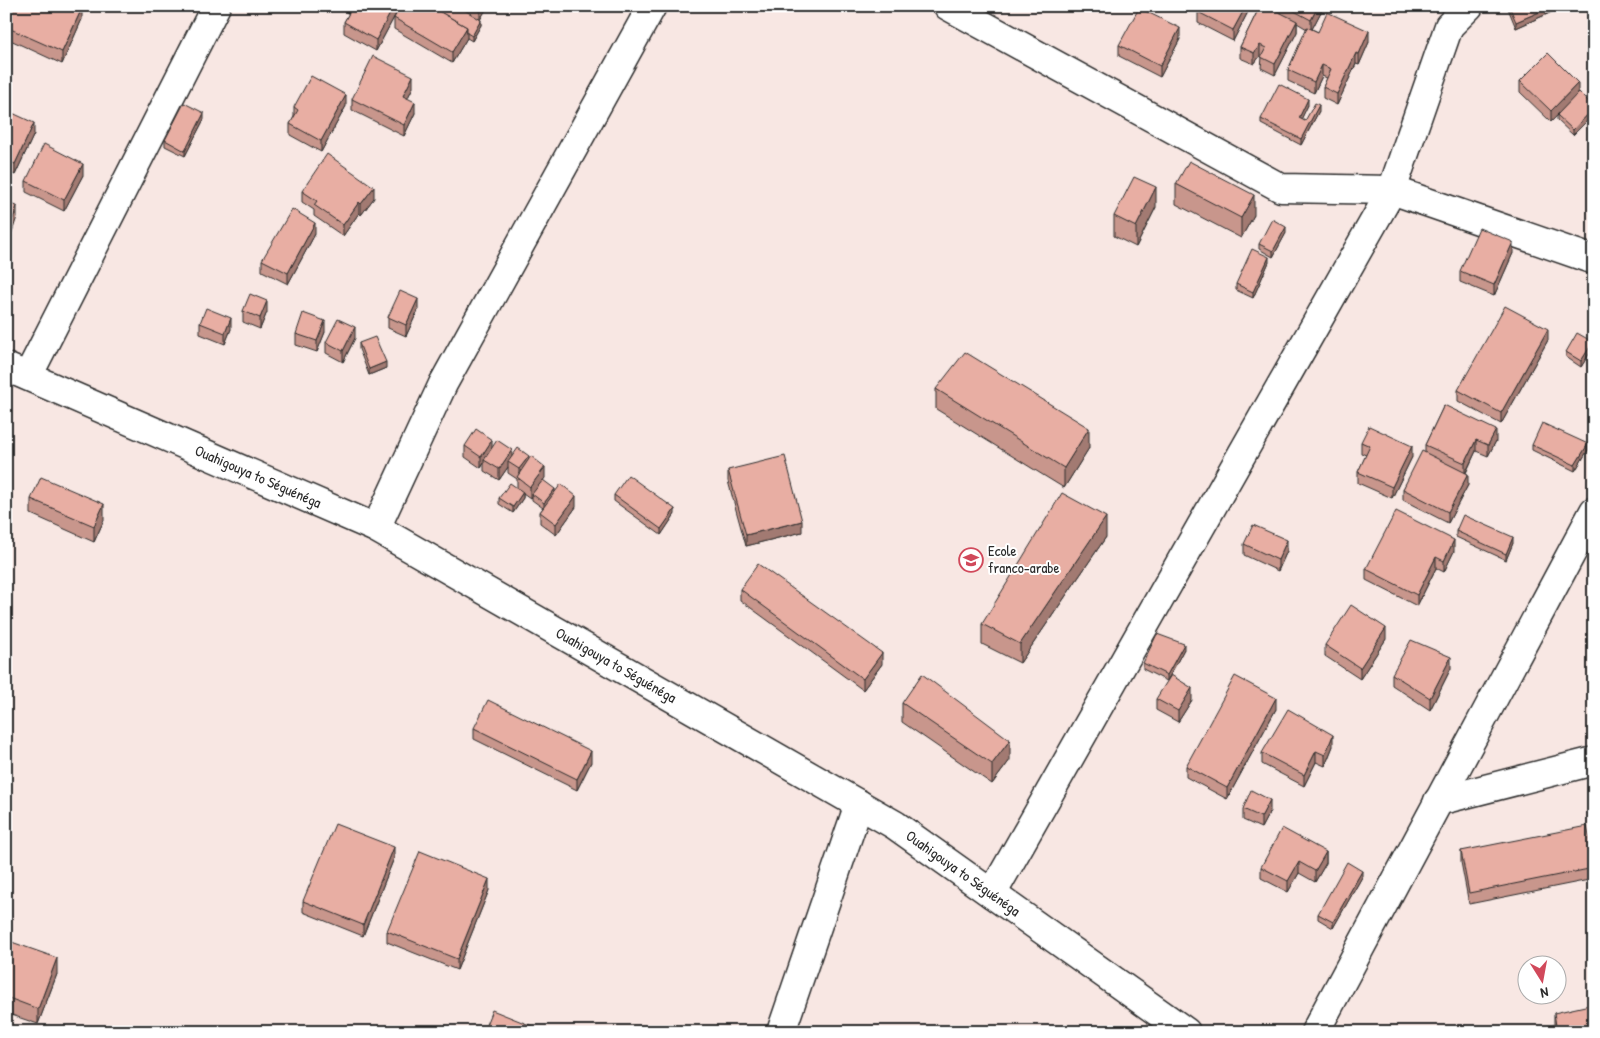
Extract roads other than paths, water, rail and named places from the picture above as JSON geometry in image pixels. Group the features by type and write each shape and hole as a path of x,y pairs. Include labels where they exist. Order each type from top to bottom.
{"street":[{"path":"17,372 216,6"},
{"path":"376,528 443,384 652,6"},
{"path":"948,6 1281,188 1392,190 1594,260"},
{"path":"992,894 1392,190 1449,26 1469,6"},
{"name":"Ouahigouya to Séguénéga","path":"17,372 376,528 895,825 1186,1032"},
{"path":"1315,1032 1594,511"},
{"path":"1438,801 1594,761"},
{"path":"781,1032 859,804"}],"place":[{"name":"Ecole franco-arabe","path":"971,560"}]}
